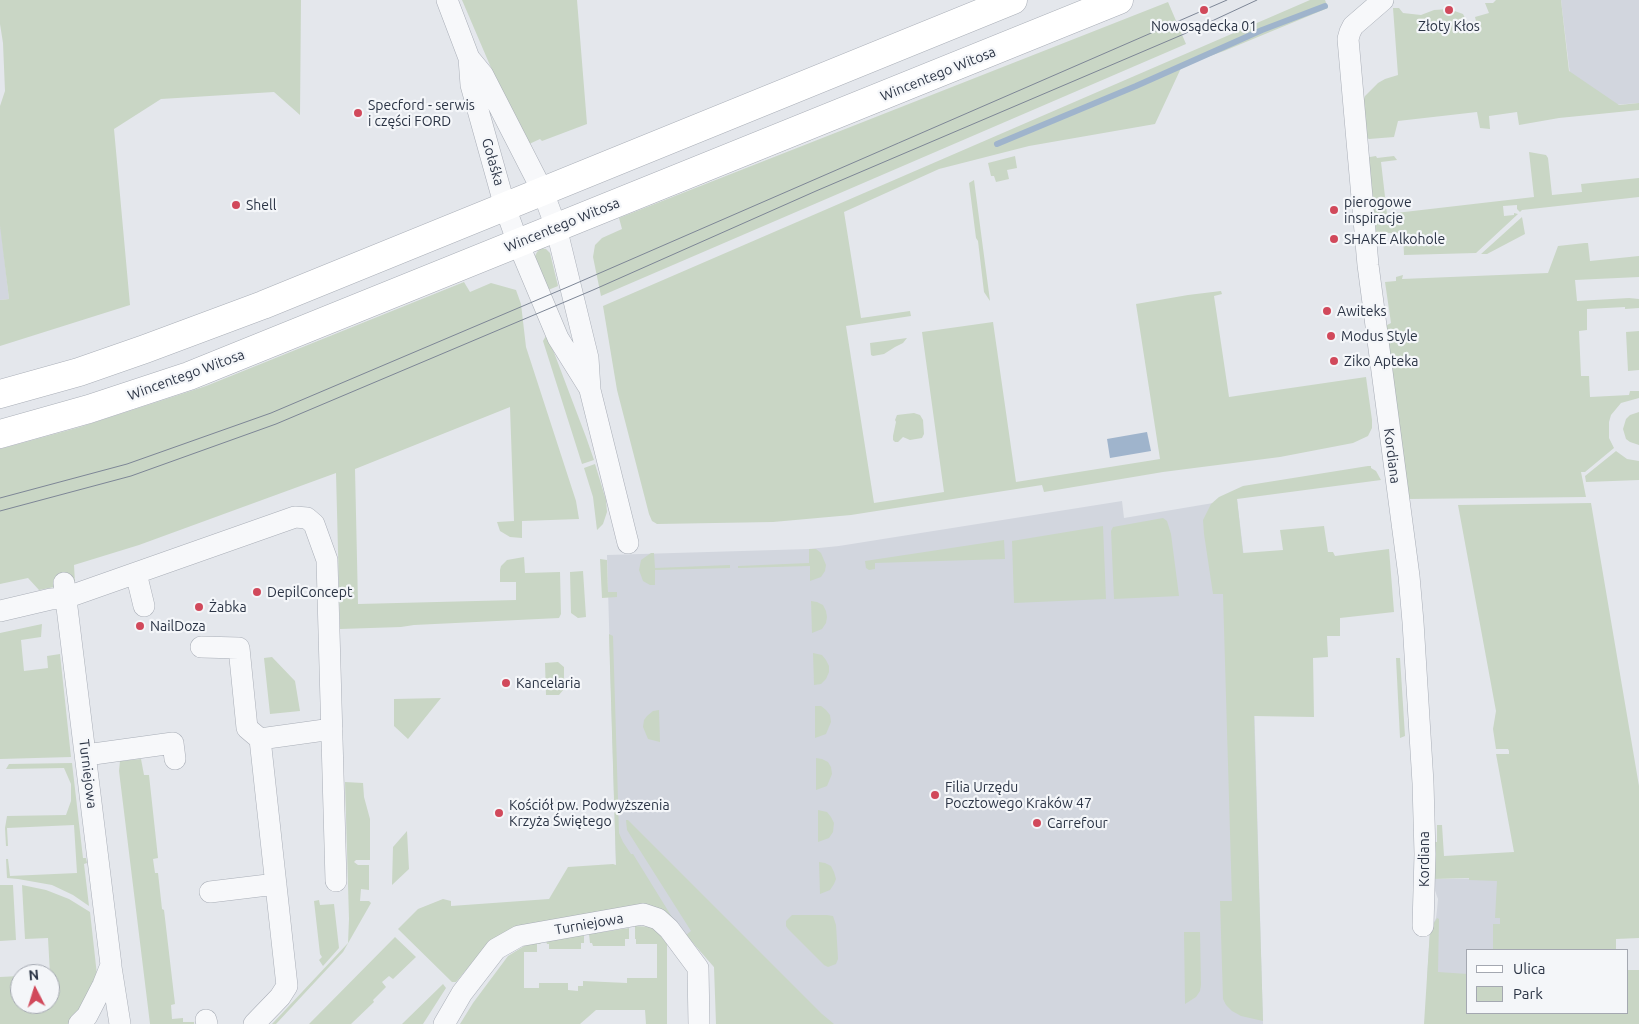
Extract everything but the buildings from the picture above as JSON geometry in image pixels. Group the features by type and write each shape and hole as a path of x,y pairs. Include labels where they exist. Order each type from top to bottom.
{"main road":[{"path":"0,394 79,372 263,305 1013,0"},
{"name":"Wincentego Witosa","path":"0,434 89,409 189,376 1119,0"}],"street":[{"name":"Gołaśka","path":"447,0 469,58 472,85 505,207 518,243 558,338 590,390"},
{"name":"Kordiana","path":"1383,0 1353,26 1348,39 1368,265 1414,622 1423,783 1425,854 1423,926"},
{"name":"Gołaśka","path":"469,58 483,75 543,192 556,227 588,358 590,390"},
{"path":"590,390 618,495 628,543"},
{"path":"0,611 51,599 64,590 136,573 295,517 307,518 314,524 328,560 336,881"},
{"path":"136,573 144,606"},
{"name":"Turniejowa","path":"64,590 120,1024"},
{"path":"201,647 239,648 247,728 260,739 287,986 280,997 254,1024"},
{"path":"260,739 332,729"},
{"path":"86,754 166,745"},
{"path":"210,892 276,884"},
{"name":"Turniejowa","path":"444,1024 462,993 496,949 519,936 643,914 658,919 670,929 698,968 699,1024"},
{"name":"Turniejowa","path":"79,1024 87,1016 111,965"}],"shaded area":[{"path":"1561,0 1639,0 1639,103 1574,108"},
{"path":"0,220 9,299 0,300"},
{"path":"1237,499 1252,625 1263,1024 772,1024 714,967 675,922 616,866 607,555 809,549 839,546 1122,501 1124,518"},
{"path":"1529,878 1563,949 1466,949 1466,978 1427,979 1430,930 1436,918 1438,899 1434,888 1434,879"}],"green space":[{"path":"0,0 301,0 300,115 274,92 161,99 114,129 130,305 0,346 0,300 9,299 0,226 0,106 5,91"},
{"path":"462,0 577,0 587,124 527,145 507,105"},
{"path":"1310,0 1325,0 1328,8 1224,51 1182,66 1155,124 1029,146 939,169 844,212 861,318 910,311 911,316 846,326 874,503 944,492 922,332 993,322 1016,482 1160,459 1136,304 1188,295 1221,291 1222,294 1214,296 1229,397 1366,377 1372,420 1372,428 1368,436 1353,443 1280,457 1163,472 1044,492 1042,485 851,515 773,522 657,524 652,521 617,390 603,306"},
{"path":"1496,0 1561,0 1569,71 1619,105 1639,103 1639,110 1559,118 1519,125 1517,112 1489,116 1490,129 1480,128 1477,112 1398,121 1394,137 1367,138 1363,102 1365,96 1378,83 1398,75 1393,8 1399,8 1403,13 1421,15 1434,10 1449,9 1463,14 1468,24 1476,21 1475,17 1489,13 1485,3 1493,3"},
{"path":"1168,2 1186,44 601,296 593,257 595,245 602,238 622,229 619,218"},
{"path":"1529,152 1546,155 1548,158 1552,195 1582,192 1581,184 1639,178 1639,197 1522,210 1520,212 1517,209 1517,205 1503,206 1504,216 1514,215 1514,213 1518,214 1476,253 1404,255 1403,233 1375,233 1368,158 1394,156 1397,160 1381,162 1387,214 1534,197"},
{"path":"1015,156 1017,168 1007,170 1009,179 996,182 994,176 991,176 988,163"},
{"path":"974,180 990,301 984,292 978,241 976,238 969,183"},
{"path":"1522,217 1525,234 1487,254 1481,254"},
{"path":"1588,243 1590,261 1639,256 1639,277 1575,280 1577,301 1639,299 1639,308 1587,309 1587,330 1579,331 1581,376 1589,376 1590,397 1629,395 1630,391 1639,391 1639,398 1621,403 1611,415 1609,438 1614,448 1585,472 1581,472 1586,497 1408,499 1385,326 1391,323 1385,282 1396,281 1396,277 1403,275 1402,279 1548,273 1558,246"},
{"path":"541,248 546,249 550,253 558,286 548,290 535,256"},
{"path":"464,282 470,292 491,283 516,290 521,304 526,347 576,501 579,519 522,521 522,538 510,537 500,531 497,522 514,521 510,407 355,469 358,604 516,600 516,582 500,582 500,570 507,560 524,557 525,573 560,572 561,614 559,618 340,629 336,473 139,545 74,565 75,583 39,590 28,578 0,584 0,449 80,427 206,386"},
{"path":"1639,331 1639,370 1628,371 1626,332"},
{"path":"547,334 594,460 582,464 543,341"},
{"path":"907,338 903,343 884,354 871,355 870,343"},
{"path":"1639,412 1639,445 1626,439 1623,429 1626,419 1630,415"},
{"path":"914,413 920,415 923,420 924,434 922,438 910,440 903,437 898,442 895,442 893,436 897,415"},
{"path":"1616,451 1627,459 1639,461 1639,480 1586,482 1585,476"},
{"path":"595,464 606,500 607,512 603,524 597,530 593,497 584,468"},
{"path":"1371,466 1376,471 1381,480 1237,499 1243,553 1283,550 1280,530 1324,526 1328,552 1333,552 1335,556 1389,549 1394,612 1340,618 1340,636 1327,636 1328,657 1313,658 1314,717 1254,716 1263,1021 1241,1016 1232,1011 1223,999 1220,901 1232,901 1223,594 1213,594 1203,520 1211,504 1219,497 1243,486"},
{"path":"1591,503 1639,786 1639,938 1616,939 1616,949 1493,949 1493,924 1500,924 1500,918 1495,918 1497,881 1469,880 1469,878 1434,879 1434,842 1437,842 1437,825 1442,825 1444,856 1514,852 1496,754 1509,754 1509,751 1508,749 1496,749 1493,729 1496,711 1458,505"},
{"path":"1163,518 1167,521 1171,534 1179,596 1114,599 1111,531 1113,527"},
{"path":"1103,526 1106,599 1014,603 1012,541"},
{"path":"1004,540 1005,559 875,563 875,569 869,570 866,568 865,561"},
{"path":"809,549 816,549 821,553 826,565 821,577 810,581 810,566 738,568 738,566 809,563"},
{"path":"654,553 655,568 730,565 730,568 655,570 655,585 650,585 643,581 639,570 641,560"},
{"path":"600,559 607,560 608,592 617,592 617,597 602,598"},
{"path":"583,571 586,617 578,618 571,613 570,572"},
{"path":"811,601 823,605 827,617 822,629 812,633"},
{"path":"42,624 41,637 21,640 24,671 48,668 47,656 60,654 71,757 0,759 0,633"},
{"path":"609,634 613,636 619,833 675,922 657,908 476,958 456,982 452,982 398,929 418,909 443,899 451,901 451,906 549,899 568,867 616,865"},
{"path":"813,653 822,655 829,666 826,679 821,684 814,685"},
{"path":"272,657 295,681 300,711 270,714 264,658"},
{"path":"1396,658 1400,658 1405,736 1400,738"},
{"path":"558,662 564,667 564,689 559,695 546,695 545,663"},
{"path":"441,698 408,739 394,726 394,699"},
{"path":"815,706 821,706 826,710 830,715 831,722 826,734 815,738"},
{"path":"659,710 660,742 648,739 643,727 647,716 653,711"},
{"path":"816,758 828,762 832,774 827,786 816,790"},
{"path":"141,759 144,775 149,775 158,858 153,859 155,873 158,873 162,909 164,910 175,1004 171,1005 172,1019 183,1018 183,1022 194,1022 194,1024 150,1024 119,771 120,761"},
{"path":"72,763 83,858 86,858 87,863 84,864 89,906 73,895 52,885 7,878 6,859 8,859 10,876 77,873 74,825 7,828 8,846 6,846 5,828 7,816 66,815 71,801 71,784 64,768 6,769 9,764"},
{"path":"345,782 363,783 364,797 370,819 370,860 356,860 354,862 358,865 369,865 369,890 361,889 360,901 369,901 371,903 343,952 276,1024 272,1024 348,943"},
{"path":"818,810 827,812 834,823 833,832 829,838 818,842"},
{"path":"626,820 834,1024 716,1024 714,967 686,935 691,931 627,830"},
{"path":"407,831 409,869 392,885 393,847"},
{"path":"819,862 831,866 836,879 830,890 820,894"},
{"path":"0,885 13,885 16,940 0,941"},
{"path":"22,885 46,890 69,899 90,912 97,975 79,1012 68,1024 0,1024 0,977 10,976 10,1014 60,1014 60,964 49,964 48,938 25,939"},
{"path":"319,900 320,905 334,904 339,948 323,966 319,960 322,957 320,954 314,901"},
{"path":"792,915 833,916 836,925 838,959 836,964 828,967 824,965 788,929 786,921"},
{"path":"1437,918 1439,919 1438,972 1466,974 1466,1014 1629,1014 1629,970 1639,970 1639,1024 1424,1024 1430,930"},
{"path":"635,926 654,927 667,944 667,1024 646,1024 645,1010 596,1010 580,1024 460,1024 508,956 526,945 540,943 541,944 537,944 537,952 524,952 524,988 539,988 539,983 568,983 568,990 578,991 578,986 583,986 583,981 627,983 627,978 657,978 657,944 636,944"},
{"path":"629,928 629,939 625,939 625,946 593,946 590,943 589,934"},
{"path":"1184,932 1200,932 1201,985 1196,997 1185,1004"},
{"path":"584,935 584,943 581,943 581,949 549,949 549,944 546,941"},
{"path":"395,937 416,957 393,979 389,976 382,982 386,987 373,1000 374,1002 351,1024 309,1024"},
{"path":"443,984 446,988 423,1024 402,1024"}],"water":[{"path":"1147,432 1151,451 1110,458 1107,439"}],"waterway":[{"path":"997,144 1136,86 1262,30 1325,6"}],"tram line":[{"path":"0,498 127,464 271,413 570,286 1227,0"},
{"path":"0,511 131,476 276,424 593,290 816,191 1184,34 1257,0"}],"place":[{"name":"Nowosądecka 01","path":"1204,10"},
{"name":"Złoty Kłos","path":"1449,10"},
{"name":"Specford - serwis i części FORD","path":"358,113"},
{"name":"Shell","path":"236,205"},
{"name":"pierogowe inspiracje","path":"1334,210"},
{"name":"SHAKE Alkohole","path":"1334,239"},
{"name":"Awiteks","path":"1327,311"},
{"name":"Modus Style","path":"1331,336"},
{"name":"Ziko Apteka","path":"1334,361"},
{"name":"DepilConcept","path":"257,592"},
{"name":"Żabka","path":"199,607"},
{"name":"NailDoza","path":"140,626"},
{"name":"Kancelaria","path":"506,683"},
{"name":"Filia Urzędu Pocztowego Kraków 47","path":"935,795"},
{"name":"Kościół pw. Podwyższenia Krzyża Świętego","path":"499,813"},
{"name":"Carrefour","path":"1037,823"}]}
